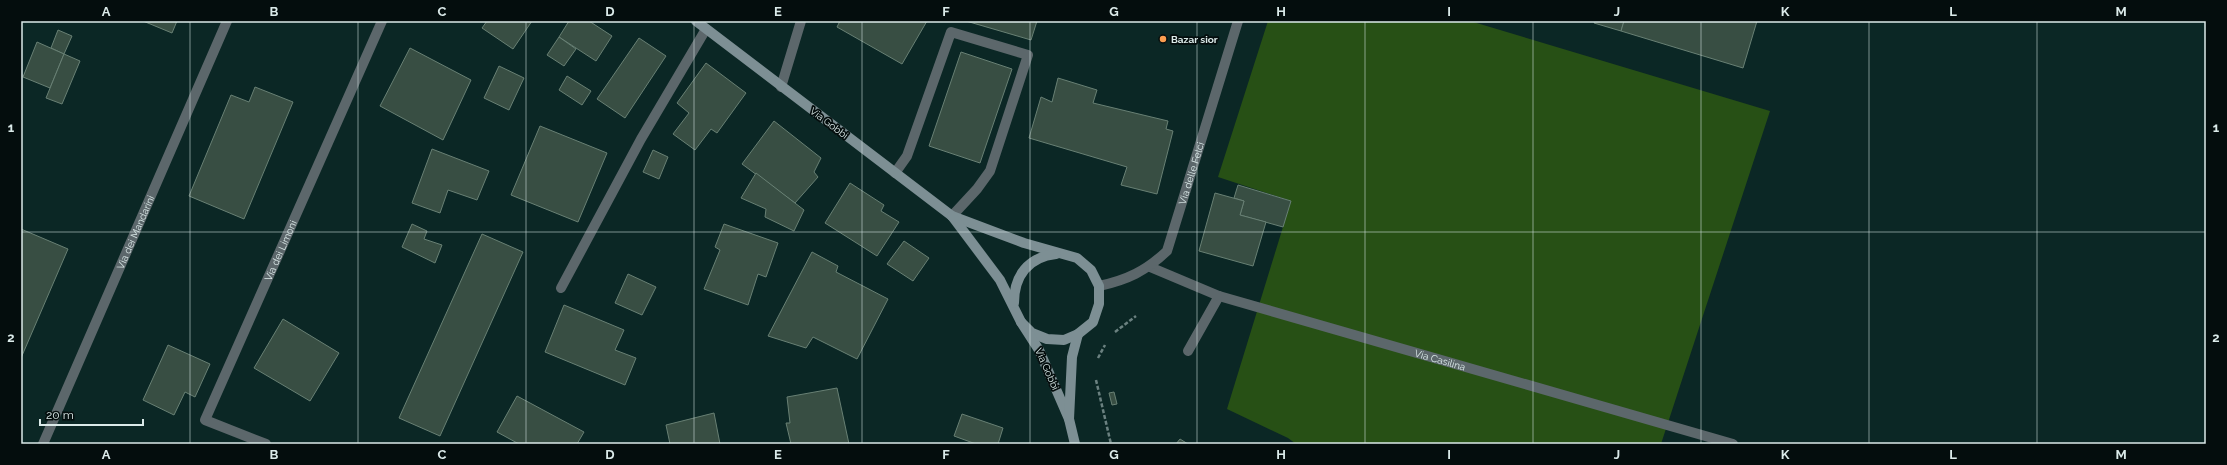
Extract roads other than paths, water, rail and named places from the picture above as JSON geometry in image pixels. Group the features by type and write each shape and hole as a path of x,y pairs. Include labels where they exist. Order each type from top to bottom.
{"street":[{"name":"Via dei Mandarini","path":"43,444 227,21"},
{"name":"Via dei Limoni","path":"266,444 205,420 382,21"},
{"name":"Via Gobbi","path":"696,21 952,216 1000,280 1021,322 1039,350 1069,419 1075,444"},
{"path":"781,87 801,21"},
{"name":"Via delle Felci","path":"1099,286 1118,282 1150,267 1167,251 1238,21"},
{"path":"561,288 641,139 706,29"},
{"path":"896,173 907,156 951,32 1028,54 990,170 977,189 952,216"},
{"name":"Via Gobbi","path":"952,216 1024,244 1077,258 1091,270 1099,286 1100,304 1093,322 1078,334 1064,340 1047,339 1032,333 1021,322"},
{"name":"Via Gobbi","path":"1014,306 1014,289 1020,274 1030,262 1044,255 1060,253"},
{"name":"Via Casilina","path":"1150,267 1220,296 1733,444"},
{"path":"1188,351 1220,296"},
{"name":"Via Gobbi","path":"1069,419 1072,357 1078,334"}],"place":[{"name":"Bazar sior","path":"1163,39"}]}
